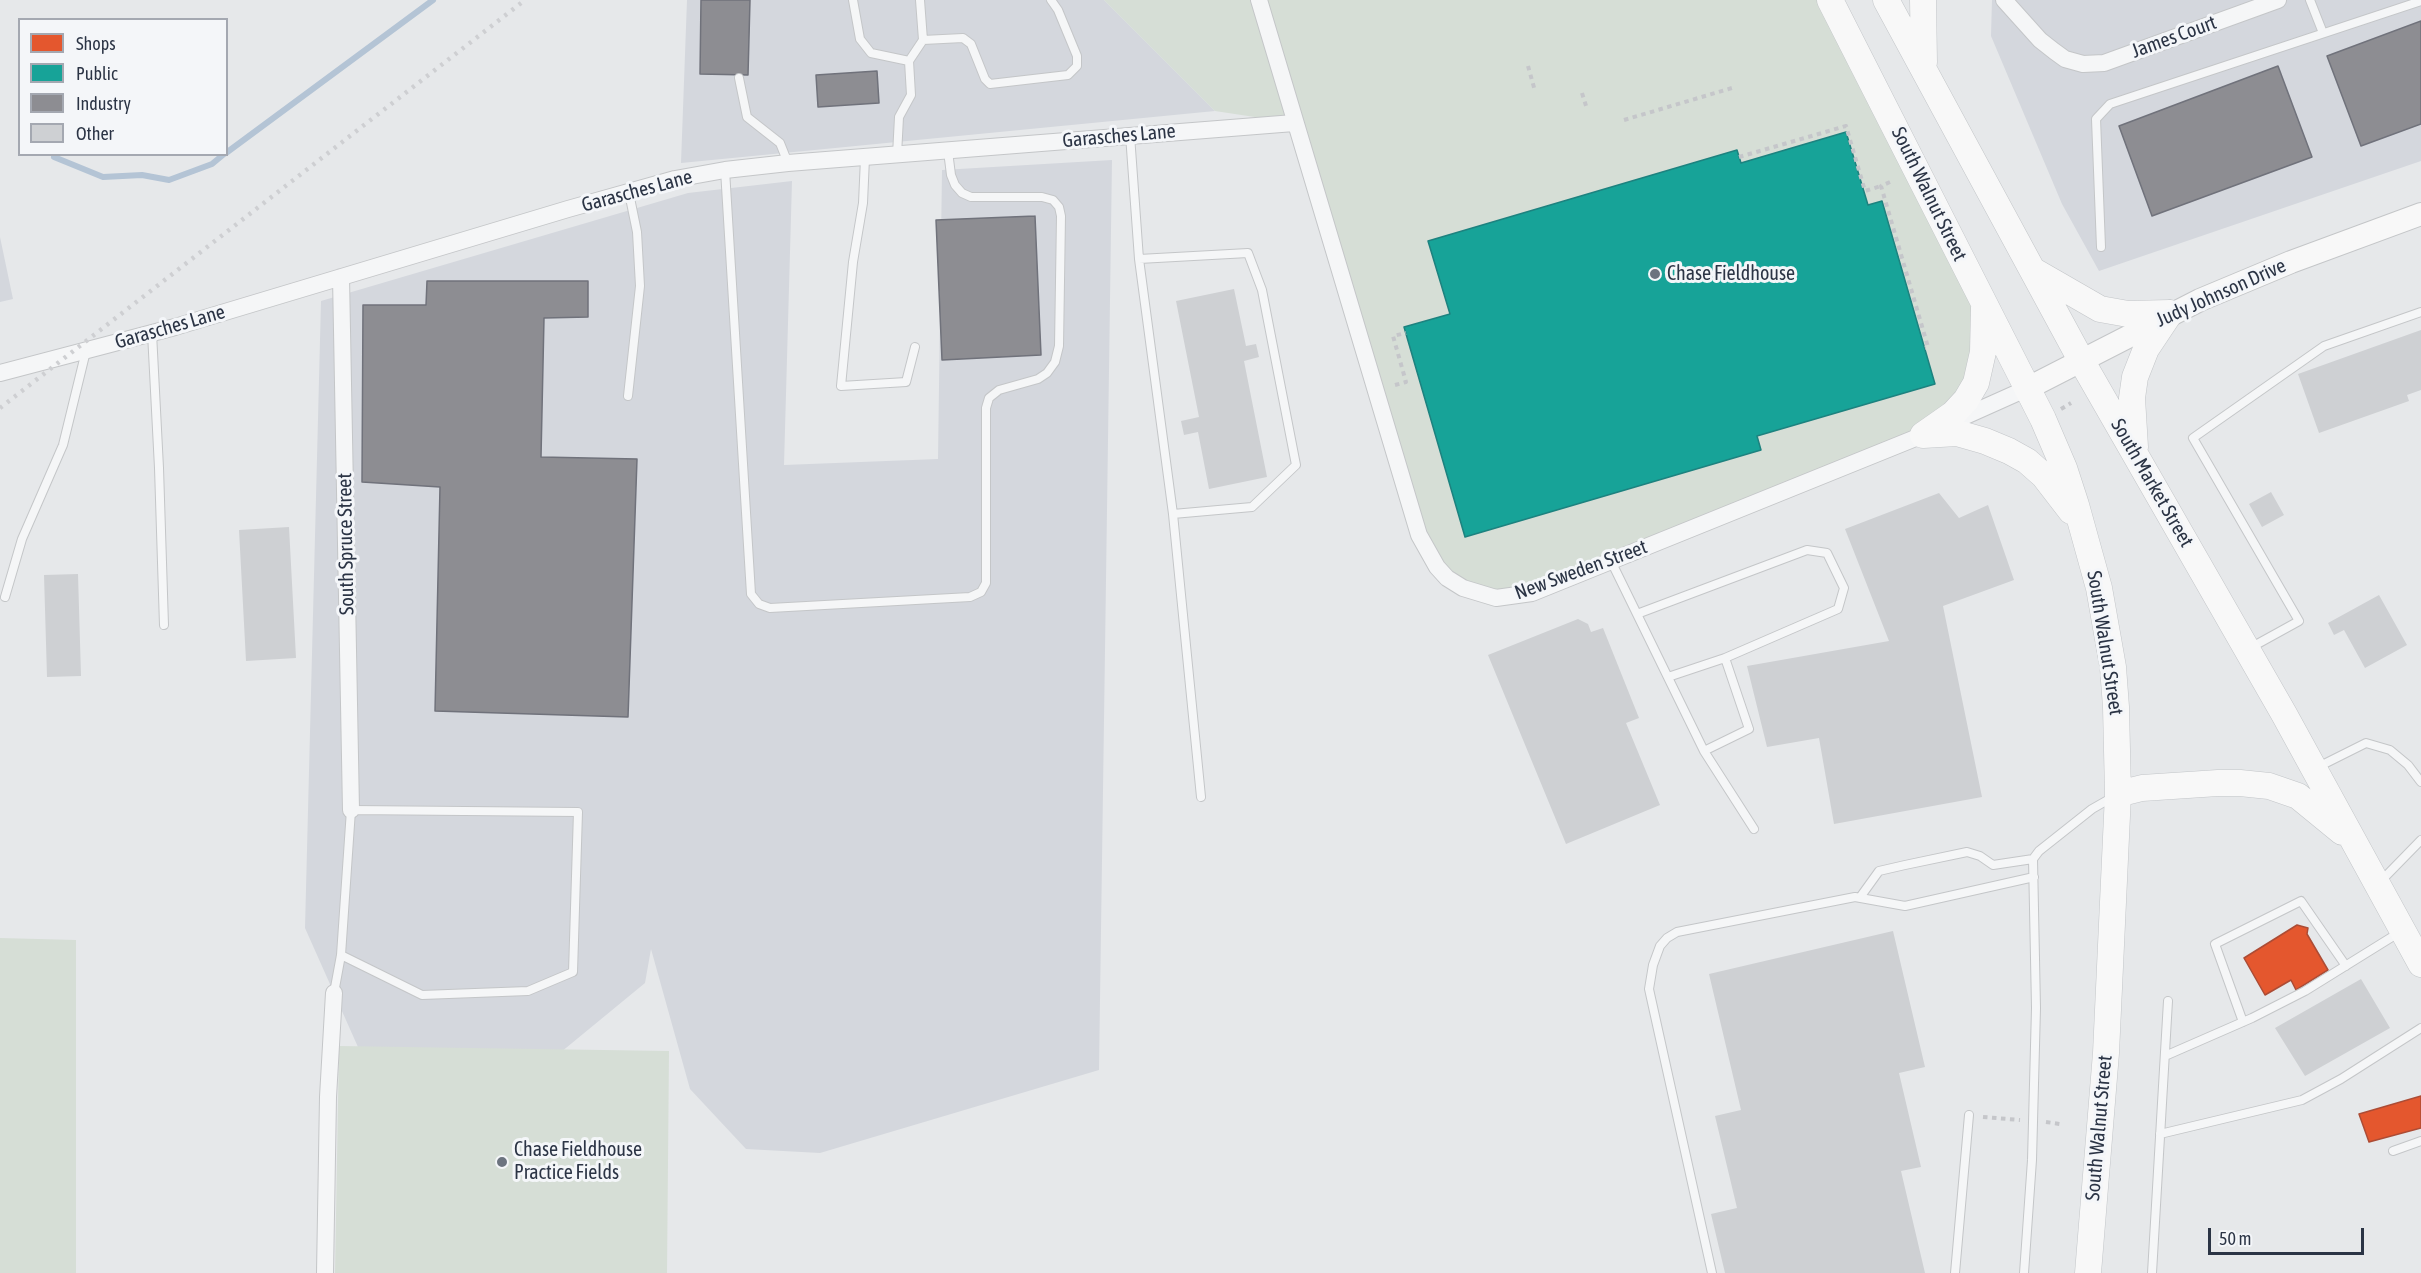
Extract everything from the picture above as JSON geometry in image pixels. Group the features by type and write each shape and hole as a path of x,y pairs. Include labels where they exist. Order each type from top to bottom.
{"main road":[{"name":"South Walnut Street","path":"1830,0 2028,388 2064,468 2099,588 2113,667 2119,737 2106,1053 2088,1273"},
{"name":"South Market Street","path":"1886,0 2081,360 2314,769 2421,964"},
{"path":"1923,0 1924,69"},
{"path":"2034,271 2100,309 2128,314 2170,313"},
{"path":"1923,435 1953,414 1966,400 1976,383 1984,341 1984,305"},
{"path":"2136,453 2132,398 2135,377 2146,349 2170,313"},
{"path":"1923,435 1957,433 2001,447 2027,461 2060,496 2083,530"},
{"path":"2118,794 2142,788 2218,783 2269,786 2298,796 2356,844"}],"street":[{"path":"1259,0 1294,123"},
{"name":"James Court","path":"2004,0 2040,40 2065,59 2084,64 2104,63 2248,5 2278,0"},
{"name":"Garasches Lane","path":"0,373 152,333 675,179 725,170 788,163 1294,123"},
{"name":"New Sweden Street","path":"1294,123 1336,254 1413,517 1426,551 1437,567 1463,588 1496,598 1532,593 1923,435 2028,388"},
{"name":"Judy Johnson Drive","path":"2028,388 2170,313 2269,271 2421,214"},
{"name":"South Spruce Street","path":"341,277 351,810"},
{"path":"325,1273 328,1097 334,993"}],"lane":[{"path":"853,0 860,39 872,53 909,61"},
{"path":"897,155 899,117 910,95 909,61 923,40 920,0"},
{"path":"923,40 963,38 971,44 985,79 990,84 1068,75 1077,66 1077,56 1058,10 1051,0"},
{"path":"2310,0 2324,33"},
{"path":"2101,248 2096,119 2110,104 2421,0"},
{"path":"739,78 747,117 780,143 788,163"},
{"path":"1130,135 1139,259 1173,514 1201,797"},
{"path":"725,170 751,594 759,604 770,608 970,597 981,592 986,583 986,408 989,398 999,390 1038,379 1047,373 1055,362 1059,346 1061,216 1059,207 1053,200 1042,196 971,197 962,193 951,176 948,151"},
{"path":"865,158 863,203 853,262 841,386 906,382 915,347"},
{"path":"628,396 640,286 637,232 629,192"},
{"path":"1139,259 1248,253 1262,290 1296,465 1252,507 1173,514"},
{"path":"2247,650 2299,621 2193,438 2324,346 2421,312"},
{"path":"152,333 164,625"},
{"path":"5,597 22,539 63,445 87,350"},
{"path":"1637,614 1807,550 1827,553 1844,588 1838,609 1725,658 1668,677"},
{"path":"1611,561 1704,752 1754,829"},
{"path":"1704,752 1749,729 1725,658"},
{"path":"2314,769 2366,743 2390,750 2408,765 2421,782"},
{"path":"2024,1273 2033,1121 2036,1008 2033,860 2039,851 2092,809 2118,794"},
{"path":"334,993 341,955 351,810 579,812 573,972 528,991 422,995 341,955"},
{"path":"2377,884 2421,840"},
{"path":"1861,896 1879,871 1966,852 1980,856 1993,865 2033,860"},
{"path":"1712,1273 1651,1003 1650,977 1656,954 1667,938 1677,932 1861,896 1887,904 1905,906 2034,877"},
{"path":"2243,1022 2215,944 2301,901 2346,966"},
{"path":"2165,1056 2243,1022 2305,991 2403,931"},
{"path":"2152,1273 2168,1001"},
{"path":"2160,1134 2302,1100 2341,1079 2421,1028"},
{"path":"1955,1273 1969,1115"},
{"path":"2393,1151 2421,1140"}],"path":[{"path":"1528,66 1535,91"},
{"path":"1624,120 1732,88"},
{"path":"1582,93 1587,109"},
{"path":"1739,157 1846,126 1865,191 1890,182"},
{"path":"1881,186 1928,347 1925,348"},
{"path":"1395,385 1406,382 1394,336 1406,333"},
{"path":"1969,1115 2060,1124"}],"shaded area":[{"path":"687,0 1104,0 1215,111 681,163"},
{"name":"Chase Fieldhouse","path":"1104,0 1830,0 1984,305 1983,352 1936,426 1496,598 1437,567 1294,123 1215,111"},
{"path":"1992,0 2421,0 2421,161 2099,271 2062,204 1991,36"},
{"path":"1112,160 1099,1070 820,1153 746,1149 690,1089 651,949 645,983 510,1094 378,1092 305,928 321,301 688,193 792,181 784,465 938,459 942,170"},
{"path":"0,237 13,299 0,302"},
{"path":"0,938 76,940 76,1273 0,1273"},
{"name":"Chase Fieldhouse Practice Fields","path":"339,1046 669,1051 667,1273 335,1273"}],"building: Shops":[{"path":"2297,925 2308,928 2307,934 2328,970 2296,990 2291,980 2265,995 2244,958"},
{"path":"2421,1096 2421,1128 2369,1142 2359,1114"}],"building: Public":[{"path":"1846,132 1868,205 1882,201 1935,384 1757,436 1761,450 1465,537 1404,327 1450,314 1428,241 1737,150 1741,163"}],"building: Industry":[{"path":"701,0 750,0 748,75 700,74"},
{"path":"2421,21 2421,124 2361,146 2327,56"},
{"path":"2278,66 2312,157 2152,216 2119,126"},
{"path":"877,71 879,103 818,107 816,75"},
{"path":"1035,216 1041,355 942,360 936,220"},
{"path":"427,281 588,281 588,317 544,318 541,457 637,459 628,717 435,711 440,487 362,482 363,305 426,305"}],"building: Other":[{"path":"1234,289 1246,346 1256,344 1259,357 1244,361 1267,477 1209,489 1198,432 1184,435 1181,421 1199,417 1176,301"},
{"path":"2421,330 2421,390 2407,395 2409,401 2319,433 2298,374"},
{"path":"2271,492 2284,515 2262,527 2249,504"},
{"path":"1939,493 1959,518 1988,505 2014,580 1943,606 1982,797 1834,824 1819,738 1767,747 1747,666 1889,641 1845,529"},
{"path":"289,527 296,658 246,661 239,530"},
{"path":"78,574 81,676 47,677 44,575"},
{"path":"2379,595 2407,645 2365,668 2344,630 2334,635 2328,623"},
{"path":"1578,619 1588,624 1591,632 1603,628 1639,718 1626,723 1660,805 1566,844 1488,655"},
{"path":"1893,931 1925,1067 1899,1073 1921,1167 1901,1171 1925,1273 1725,1273 1711,1214 1737,1208 1715,1116 1741,1110 1709,974"},
{"path":"2361,979 2390,1028 2305,1076 2275,1028"}],"waterway":[{"path":"228,152 433,0"},
{"path":"54,157 103,177 142,175 169,180 212,164 222,156"}],"railway":[{"path":"0,408 525,0"}],"place":[{"name":"Chase Fieldhouse","path":"1655,274"},
{"name":"Chase Fieldhouse Practice Fields","path":"502,1162"}]}
